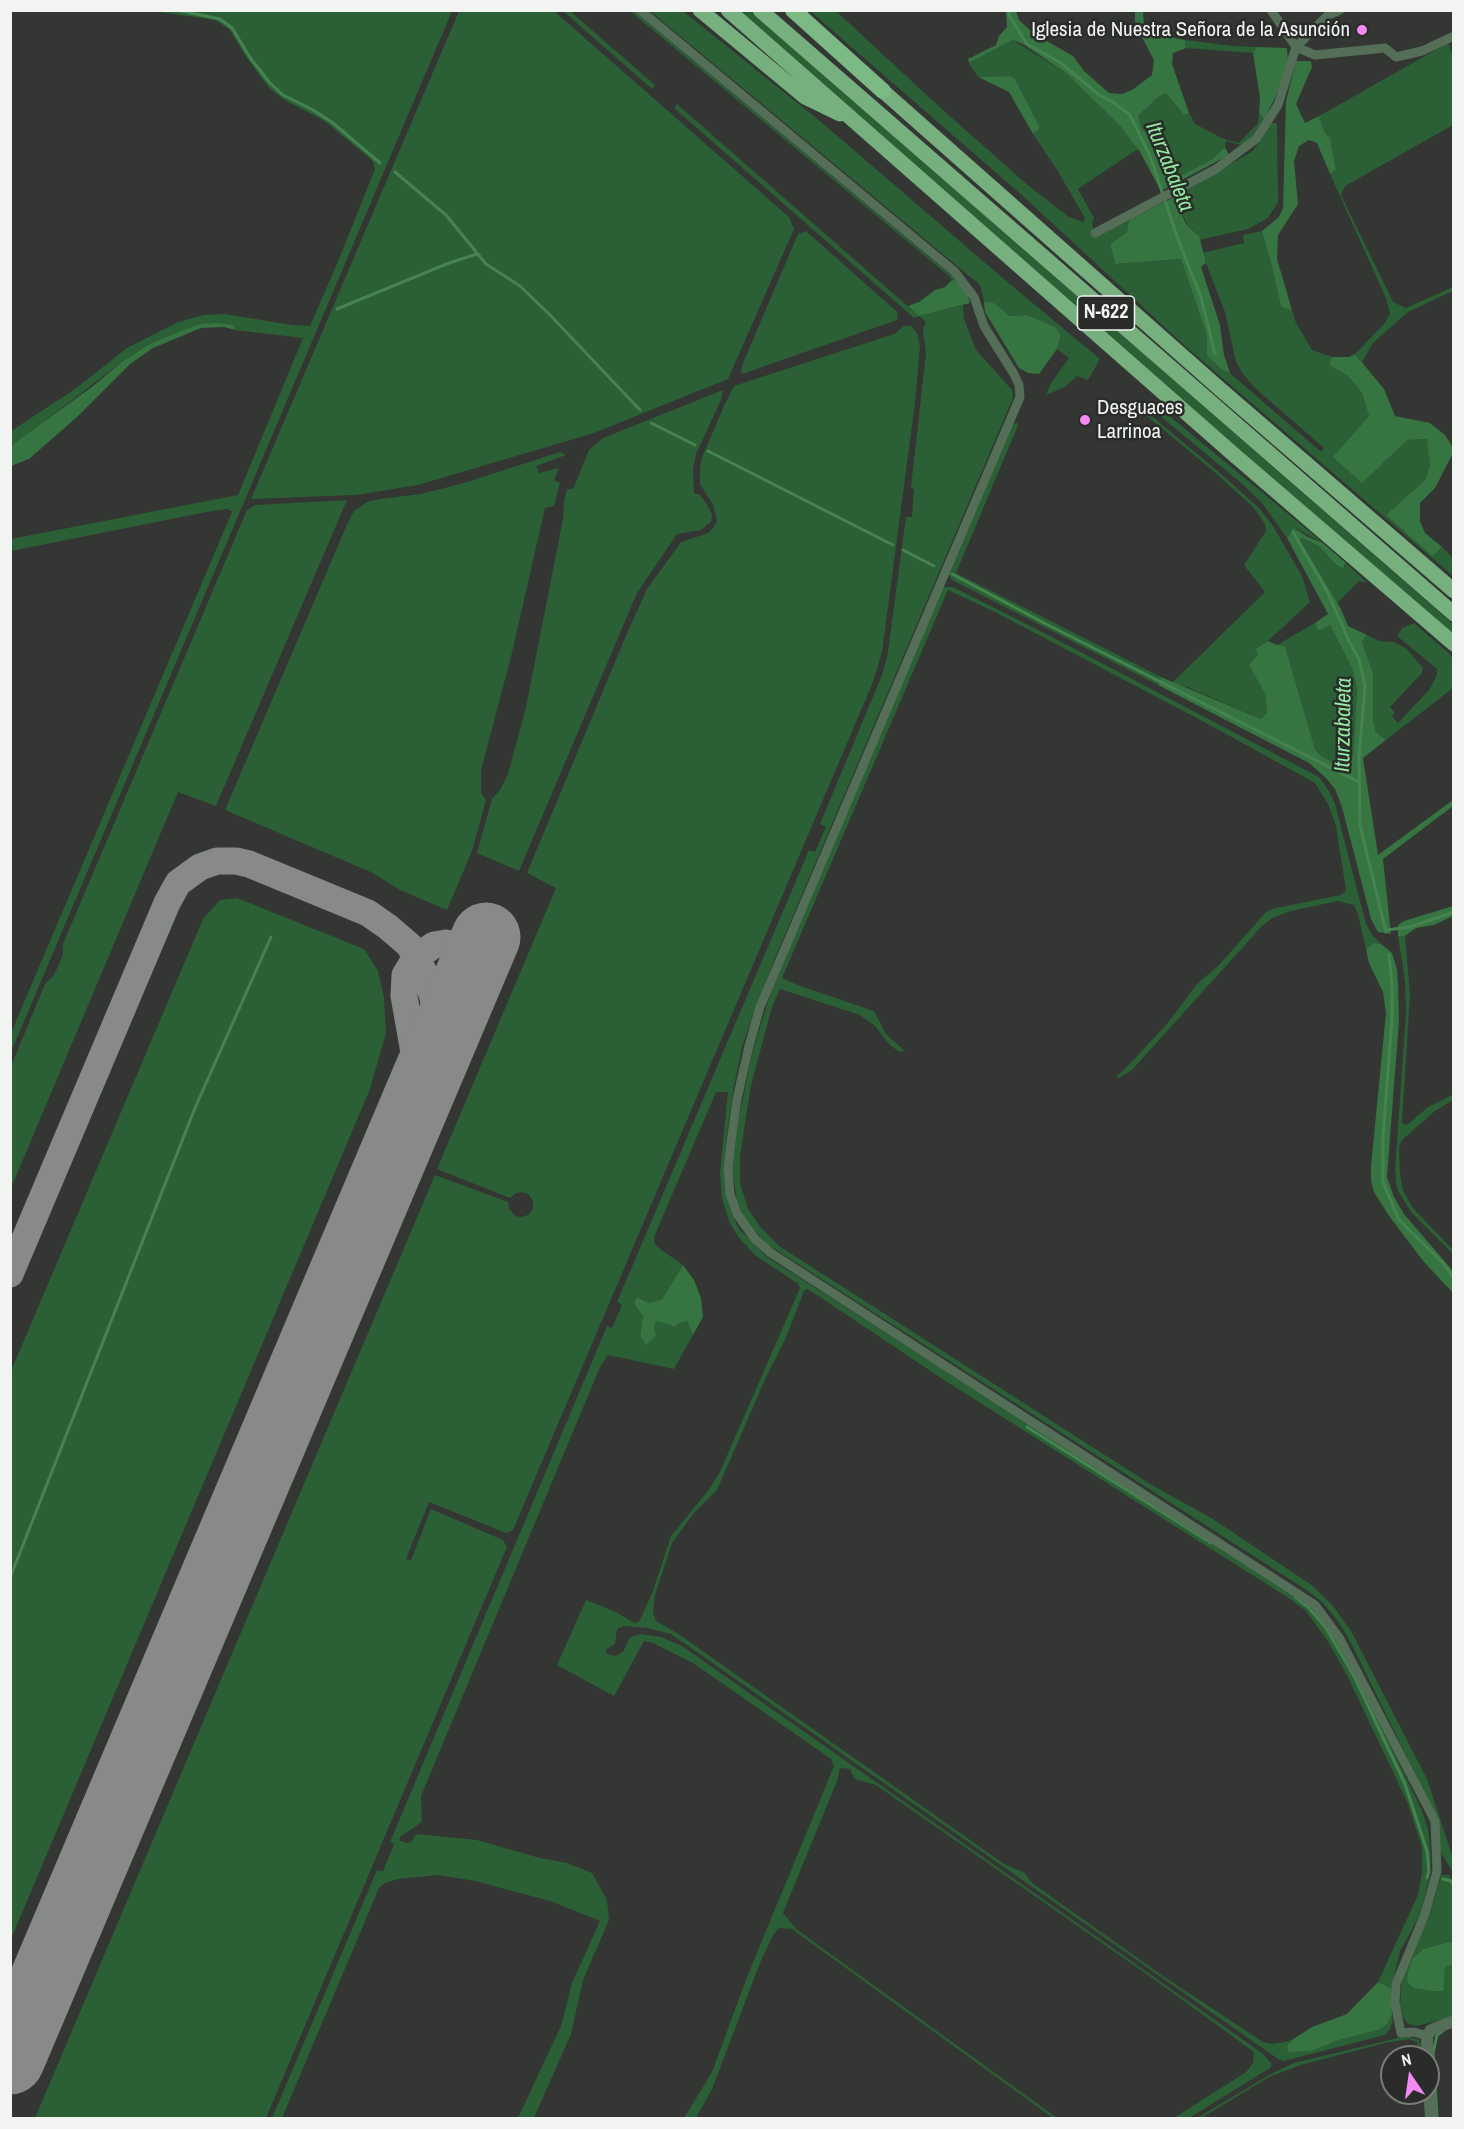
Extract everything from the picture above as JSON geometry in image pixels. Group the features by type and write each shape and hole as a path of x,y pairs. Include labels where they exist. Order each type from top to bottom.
{"highway":[{"path":"700,10 805,97 859,124"},
{"name":"N-622","path":"728,10 1051,295 1454,644"},
{"name":"N-622","path":"760,10 1454,614"},
{"path":"788,10 883,91"},
{"path":"793,10 1220,389 1454,591"}],"street":[{"path":"640,10 955,272 974,297 984,326 1014,374 1019,385 1020,397 760,1007 748,1046 737,1099 730,1150 728,1169 730,1194 737,1214 755,1239 771,1253 1315,1605 1340,1639 1435,1821 1437,1870 1425,1914 1396,1984 1395,2003 1401,2033 1414,2032 1427,2036"},
{"path":"1271,10 1296,47 1315,55 1385,48 1396,57 1422,51 1454,36"},
{"path":"1095,233 1216,169 1256,139 1278,105 1296,47 1328,15 1340,10"},
{"path":"1427,2045 1427,2036 1431,2030 1438,2025 1454,2021"}],"green space":[{"path":"153,11 452,11 11,1052 11,1033 232,512 228,509 212,511 11,551 11,539 238,495 303,338 235,330 234,325 200,324 148,345 123,361 11,447 11,431 75,389 127,348 178,322 203,315 225,314 310,326 375,169 372,160 323,120 286,101 269,88 229,29 215,20"},
{"path":"459,11 554,11 789,217 794,229 728,379 594,433 418,485 356,495 251,499"},
{"path":"563,11 570,11 655,85 652,89"},
{"path":"630,11 634,11 958,281 952,280"},
{"path":"650,11 683,11 821,122 1100,359 1088,380 1077,376 1065,387 1046,395 1051,383 1069,358 1057,349 1061,335 1028,315 1010,316 994,303 984,301 980,285"},
{"path":"735,11 751,11 1453,624 1453,635"},
{"path":"810,11 836,11 1029,186 1069,217 1083,222 1085,218 1033,134 1040,128 1010,76 978,77 969,63 1013,40 1066,73 1121,127 1138,149 1078,189 1094,218 1092,224 1096,237 1129,220 1127,232 1110,244 1115,264 1181,259 1207,336 1208,355 1222,370 1230,373 1321,452 1324,448 1255,388 1243,374 1236,362 1225,312 1202,253 1244,243 1243,235 1262,231 1281,307 1292,310 1296,323 1312,350 1332,357 1329,365 1348,376 1362,393 1369,416 1334,458 1383,464 1408,440 1428,439 1430,465 1425,480 1386,515 1432,555 1442,547 1453,558 1453,576 1184,345 1025,198"},
{"path":"1006,11 1016,11 1019,20 1033,33 1073,56 1084,71 1109,93 1122,94 1132,90 1152,75 1154,60 1135,24 1135,11 1143,11 1147,33 1185,40 1186,48 1173,53 1172,64 1189,113 1184,115 1166,93 1157,98 1138,116 1142,129 1152,138 1160,139 1157,157 1169,174 1178,177 1211,160 1225,147 1229,155 1161,191 1140,152 1121,127 1066,73 1023,44 1013,40 969,63 968,59 996,45 999,36 1007,27"},
{"path":"1185,40 1257,47 1253,53 1186,48"},
{"path":"1448,43 1453,56 1453,125 1345,186 1341,195 1393,302 1406,308 1453,287 1453,291 1408,312 1373,343 1362,362 1355,354 1385,323 1390,313 1386,298 1330,174 1336,168 1330,139 1325,133 1319,116"},
{"path":"1257,47 1287,48 1288,61 1284,75 1264,119 1259,113 1260,98 1253,53"},
{"path":"1296,61 1311,61 1312,67 1296,104 1305,123 1319,116 1325,133 1330,138 1336,169 1330,174 1317,143 1309,140 1299,146 1294,161 1298,204 1278,235 1277,259 1292,310 1281,307 1262,231 1279,217 1283,208 1286,101"},
{"path":"1010,76 1015,79 1040,128 1033,134 1009,92 978,77"},
{"path":"1166,93 1184,115 1189,113 1195,124 1224,139 1239,143 1258,123 1259,113 1264,119 1247,143 1241,145 1226,141 1225,147 1211,160 1178,177 1169,174 1157,157 1160,139 1152,138 1142,129 1138,116 1157,98"},
{"path":"677,104 919,316 914,318 674,108"},
{"path":"1271,123 1277,123 1278,202 1268,218 1248,229 1199,240 1199,236 1187,224 1174,197 1253,151"},
{"path":"1174,197 1186,224 1199,236 1206,263 1201,267 1220,325 1224,355 1230,373 1222,370 1207,355 1207,336 1181,259 1115,264 1110,244 1127,232 1129,220"},
{"path":"806,231 895,310 898,313 897,320 742,374 743,363 798,234"},
{"path":"952,280 958,281 968,295 970,303 919,316 908,306 919,302 935,290 945,287"},
{"path":"984,301 994,303 1010,316 1027,315 1055,327 1061,335 1057,349 1039,374 1028,373 1019,368 985,312"},
{"path":"963,305 964,319 976,350 1012,390 1013,398 775,958 753,1015 742,1047 733,1091 724,1163 725,1191 739,1229 767,1257 1302,1598 1319,1615 1334,1635 1363,1689 1422,1811 1428,1829 1431,1859 1429,1879 1420,1915 1400,1951 1391,1988 1378,1982 1418,1895 1422,1872 1422,1847 1408,1804 1349,1679 1329,1643 1306,1611 944,1380 807,1289 804,1291 784,1342 767,1375 717,1490 693,1514 672,1543 655,1595 653,1612 656,1621 680,1635 1004,1864 1025,1873 1032,1883 1163,1976 1263,2042 1274,2044 1292,2040 1287,2046 1311,2051 1339,2040 1378,2030 1387,2025 1392,2014 1393,2021 1385,2035 1284,2061 1278,2059 671,1634 647,1628 624,1626 617,1629 615,1644 605,1650 607,1654 615,1656 623,1652 630,1637 641,1634 661,1637 682,1646 1262,2053 1272,2064 1270,2068 1189,2118 1174,2118 1246,2072 1253,2063 1254,2052 876,1785 855,1779 850,1769 840,1768 837,1781 783,1913 796,1929 1057,2118 1053,2118 792,1929 779,1928 773,1935 760,1963 712,2089 696,2118 684,2118 712,2072 747,1977 834,1766 831,1759 693,1663 653,1643 644,1641 614,1696 557,1665 586,1600 616,1612 634,1623 639,1622 653,1591 671,1536 719,1474 800,1288 797,1283 756,1256 739,1238 730,1223 722,1199 720,1173 728,1092 716,1092 654,1237 655,1244 660,1249 683,1265 662,1299 650,1303 641,1298 643,1316 640,1335 654,1326 657,1320 676,1327 677,1324 687,1321 693,1335 674,1369 608,1355 600,1367 421,1796 422,1822 401,1836 399,1840 406,1843 411,1842 416,1834 477,1840 540,1858 567,1863 592,1873 607,1900 609,1920 583,1980 571,2034 534,2118 518,2118 561,2026 572,1983 600,1921 550,1901 475,1881 438,1875 398,1879 385,1883 379,1888 282,2118 272,2118 377,1870 383,1871 394,1844 390,1842 607,1326 612,1328 622,1305 617,1302 809,850 815,852 826,827 820,824 882,675 887,658 906,517 912,517 914,490 911,487 926,353 923,330 926,322 919,316"},
{"path":"200,324 234,325 235,330 224,327 201,328 153,348 130,364 77,417 29,459 11,466 11,447 16,442 93,386 123,361 148,345 178,332"},
{"path":"904,326 911,326 917,333 920,346 915,403 882,652 873,682 513,1530 506,1533 429,1502 406,1559 411,1560 431,1509 503,1540 507,1547 266,2118 35,2118 435,1175 508,1202 515,1216 528,1215 533,1209 533,1201 528,1194 516,1193 510,1198 437,1169 556,888 527,873 628,631 647,589 681,542 708,533 717,520 713,505 700,484 700,468 702,457 725,404 734,386 894,334"},
{"path":"1355,354 1384,389 1395,416 1430,423 1445,435 1453,448 1453,453 1435,488 1420,503 1420,521 1425,533 1442,547 1432,556 1386,515 1425,480 1430,465 1427,439 1408,440 1362,483 1333,457 1369,416 1362,393 1348,376 1329,365 1332,357 1349,357"},
{"path":"723,390 721,400 696,454 693,469 694,493 700,495 708,506 712,515 711,522 701,530 677,534 637,593 519,871 477,853 492,799 500,790 508,774 526,707 567,489 573,489 589,450 603,438"},
{"path":"1150,400 1323,543 1295,528 1287,538 1262,503 1159,415"},
{"path":"1141,411 1147,412 1260,509 1273,526 1302,576 1310,602 1268,641 1255,649 1258,654 1249,665 1265,693 1267,712 1261,719 1185,686 1172,683 1265,592 1244,565 1266,531 1265,524 1253,507 1219,476"},
{"path":"1019,423 956,573 1161,677 1158,685 952,580 949,575 1013,424"},
{"path":"560,452 566,455 536,466 539,473 559,468 554,480 560,483 554,506 545,508 511,657 481,770 481,793 486,800 472,851 447,910 400,890 373,873 225,810 354,511 367,502 421,494 464,483"},
{"path":"347,500 216,806 178,792 11,1188 11,1066 45,984 54,975 63,955 63,944 247,510 255,505"},
{"path":"1294,528 1323,543 1346,563 1343,568 1336,565 1320,547 1303,538 1300,540 1341,609 1348,626 1367,635 1362,642 1373,673 1373,720 1376,732 1386,740 1363,758 1378,855 1453,800 1453,806 1383,859 1391,934 1378,932 1371,919 1342,807 1335,789 1326,778 1309,763 1158,685 1161,677 1261,719 1267,712 1265,694 1249,665 1258,654 1255,649 1268,641 1285,646 1315,749 1321,756 1335,763 1353,757 1357,690 1353,670 1330,625 1318,631 1315,623 1328,614 1287,538"},
{"path":"1303,538 1320,547 1336,565 1345,567 1346,563 1367,583 1359,581 1337,603 1300,540"},
{"path":"943,587 953,587 1052,637 1319,777 1335,804 1366,924 1381,944 1374,943 1366,949 1354,905 1338,901 1291,911 1272,918 1262,926 1132,1070 1119,1078 1116,1076 1167,1024 1197,984 1220,964 1266,912 1341,895 1346,890 1336,826 1328,804 1315,783 995,612 948,590 782,978 874,1011 886,1034 905,1051 899,1052 889,1044 875,1026 860,1015 780,989 772,1007 751,1085 740,1156 740,1183 748,1209 761,1228 779,1246 1150,1484 1213,1519 1313,1586 1333,1606 1351,1631 1427,1779 1453,1858 1453,1872 1440,1852 1431,1806 1349,1639 1322,1602 767,1244 745,1220 737,1202 732,1166 740,1112 753,1050 771,992"},
{"path":"1315,623 1318,630 1330,625 1353,670 1357,690 1353,757 1335,763 1321,756 1315,749 1285,646 1277,645"},
{"path":"1414,623 1453,657 1453,688 1386,740 1376,732 1373,720 1373,673 1362,642 1367,635 1379,641 1394,642 1407,649 1423,668 1422,673 1390,707 1395,712 1392,716 1398,723 1429,690 1437,675 1437,669 1397,636 1402,628"},
{"path":"237,898 364,949 378,971 384,998 386,1033 370,1089 11,1939 11,1371 203,919 220,900"},
{"path":"1453,906 1453,916 1434,925 1416,928 1405,936 1398,936 1398,925 1404,921"},
{"path":"1398,936 1405,936 1410,994 1402,1123 1407,1125 1428,1107 1454,1094 1453,1100 1435,1111 1402,1140 1399,1147 1400,1174 1403,1191 1413,1208 1453,1250 1453,1254 1411,1212 1397,1189 1395,1169 1406,1013 1405,981"},
{"path":"1374,943 1381,944 1392,953 1397,969 1398,984 1399,1021 1387,1177 1394,1197 1404,1214 1453,1271 1453,1293 1424,1262 1389,1216 1374,1192 1371,1181 1386,1013 1383,992 1369,963 1366,949"},
{"path":"683,1265 694,1280 701,1298 703,1317 693,1335 687,1321 677,1324 676,1327 657,1321 654,1326 656,1336 646,1345 640,1335 643,1316 634,1303 637,1297 650,1303 662,1299"},
{"path":"1441,1875 1449,1875 1453,1883 1453,1941 1423,1949 1413,1958 1442,1991 1445,1967 1454,1965 1453,2017 1416,2026 1408,2024 1404,2019 1400,2007 1401,1987 1405,1967 1430,1915"},
{"path":"1453,1941 1453,1965 1445,1967 1443,1991 1413,1988 1407,1981 1413,1958 1423,1949"},
{"path":"1378,1982 1391,1988 1392,2014 1387,2025 1312,2051 1288,2052 1287,2046 1292,2040 1312,2027 1347,2014"},
{"path":"1406,2036 1419,2040 1420,2045 1409,2039 1385,2043 1301,2065 1271,2076 1201,2118 1197,2118 1269,2075 1294,2063"}],"waterway":[{"path":"177,10 220,19 232,28 251,59 283,95 333,123 380,163"},
{"name":"Iturzabaleta","path":"1008,10 1027,44 1061,63 1099,95 1130,115 1150,156 1179,242 1201,297 1215,354"},
{"path":"395,172 446,215 486,264 520,286 551,316 640,410"},
{"path":"337,309 449,263 477,254"},
{"path":"651,423 695,445"},
{"path":"708,451 893,545"},
{"name":"Iturzabaleta","path":"1293,532 1328,593 1359,659 1365,686 1359,757 1360,825 1386,932"},
{"path":"903,550 934,566"},
{"path":"952,574 1359,782"},
{"path":"1386,930 1410,927 1454,912"},
{"path":"10,1578 195,1108 271,937"},
{"name":"Iturzabaleta","path":"1389,955 1392,1018 1383,1136 1383,1182 1399,1220 1443,1263 1454,1278"},
{"path":"1027,1427 1211,1543"},
{"path":"1295,1597 1308,1607 1326,1628 1354,1676 1405,1784 1427,1851 1429,1871 1427,1878"},
{"path":"1443,1879 1451,1881 1454,1886"},
{"path":"1437,2118 1433,2053 1437,2035 1443,2031"}],"taxiway":[{"path":"10,1274 167,903 178,883 200,867 217,861 249,864 368,913 388,927 409,945 425,974 433,997 437,1028 435,1058"},
{"path":"407,1125 480,1004 488,966 485,959 467,946 446,943 434,945 416,957 405,975 404,996 421,1092"}],"runway":[{"path":"10,2060 486,937"}],"place":[{"name":"Iglesia de Nuestra Señora de la Asunción","path":"1362,30"},
{"name":"Desguaces Larrinoa","path":"1085,420"}]}
